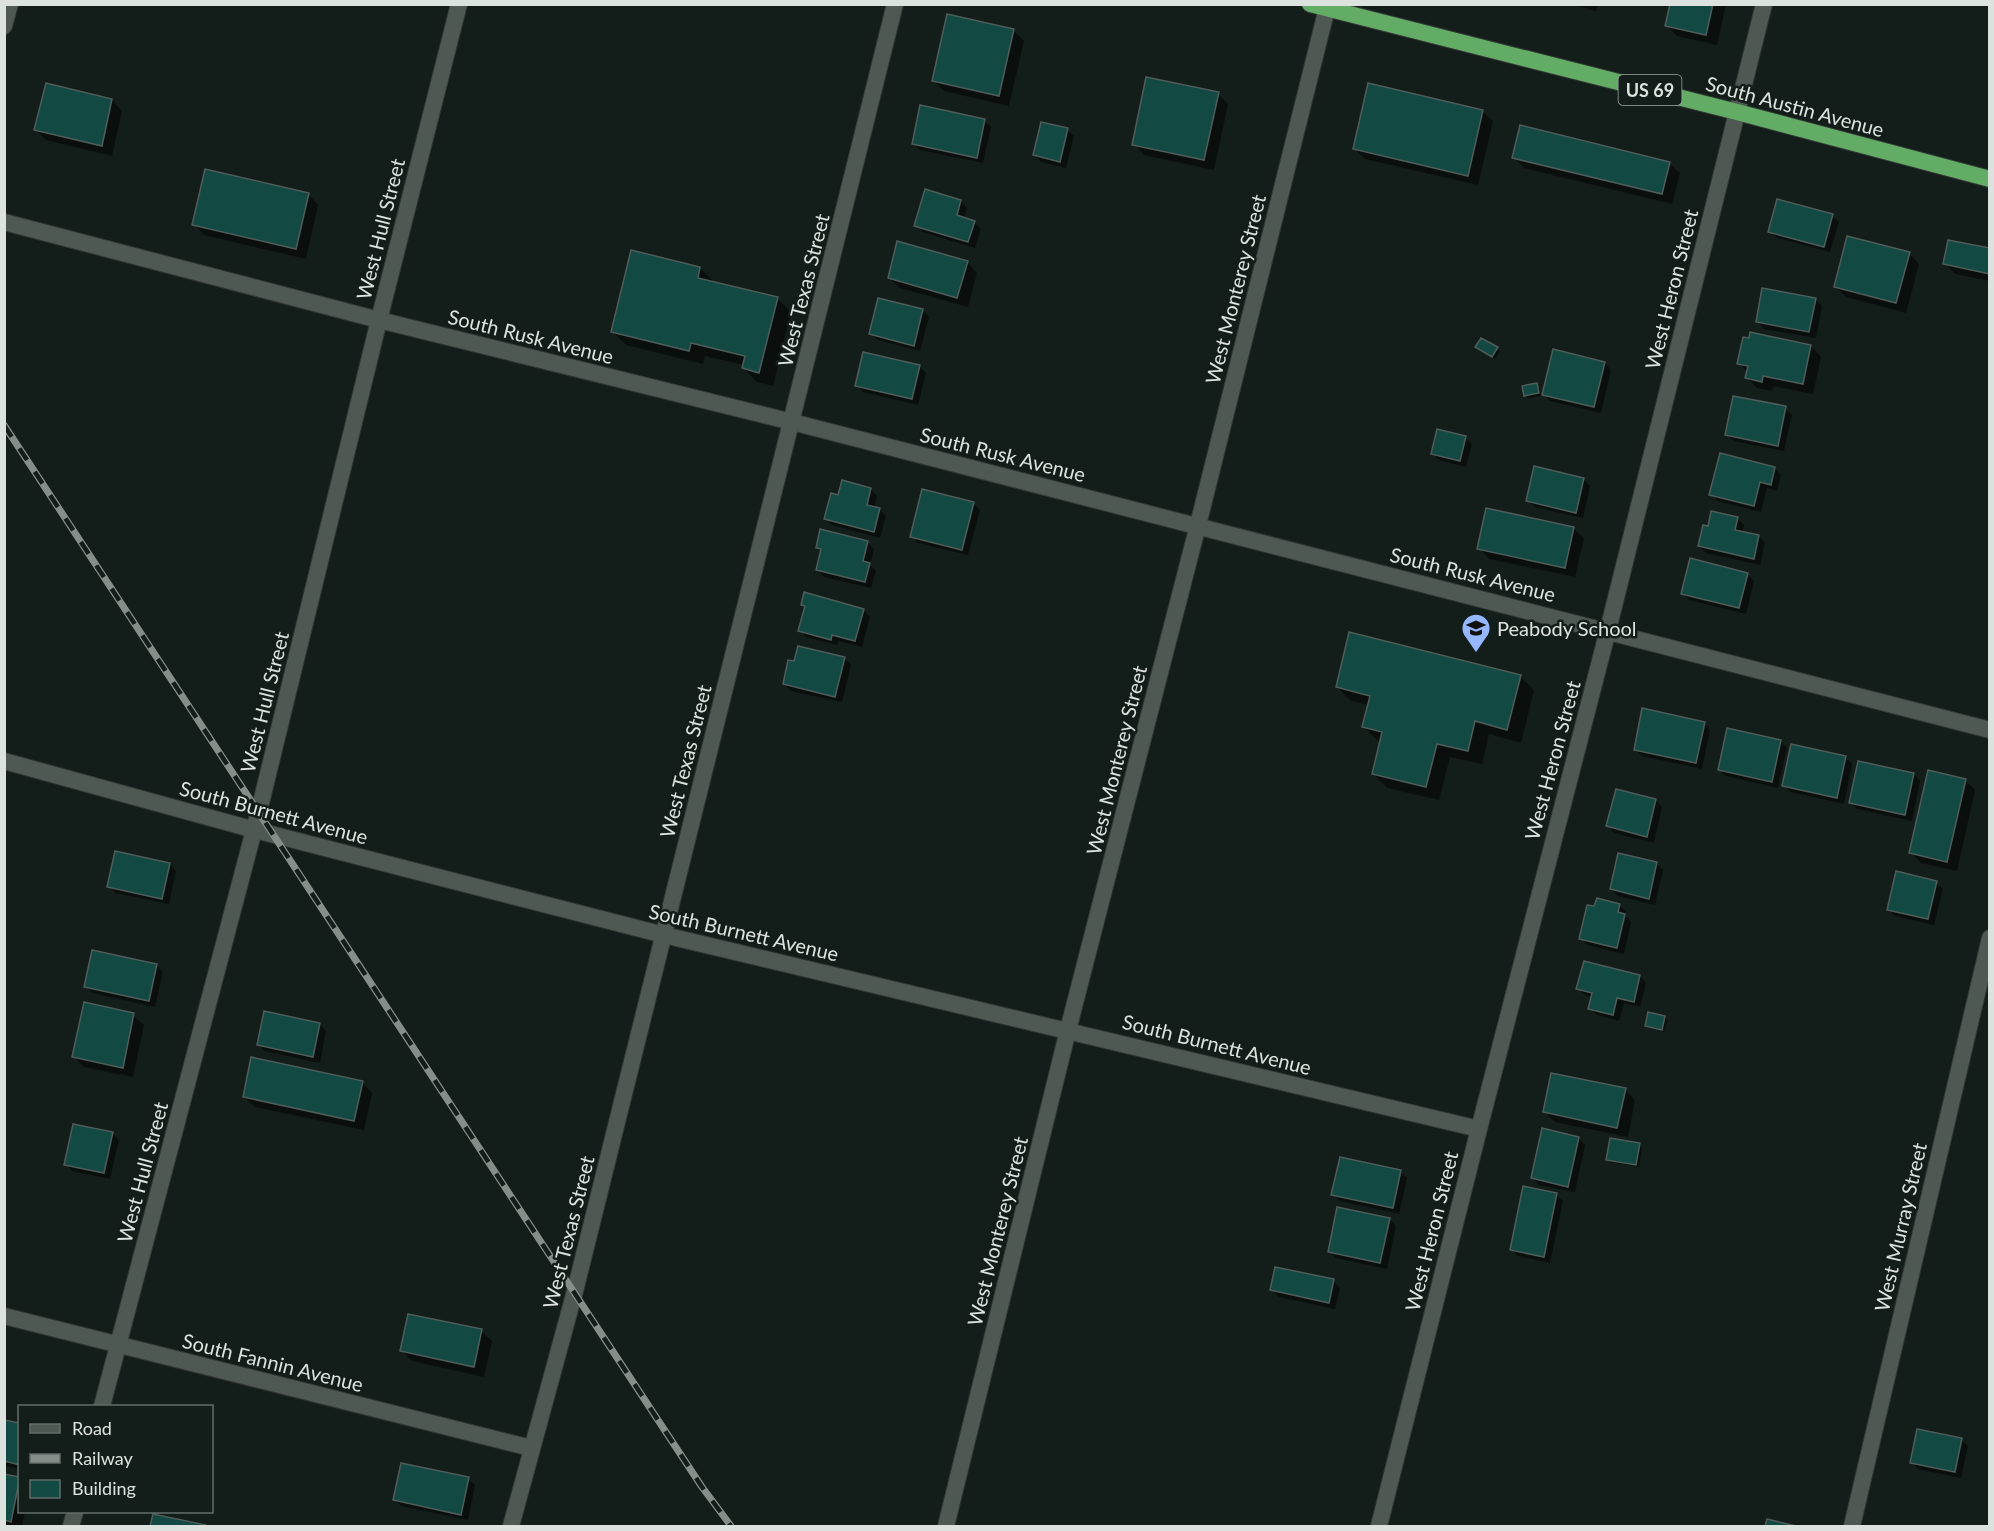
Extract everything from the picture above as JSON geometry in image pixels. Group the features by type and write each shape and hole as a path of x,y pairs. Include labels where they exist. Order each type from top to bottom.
{"highway":[{"name":"South Austin Avenue","path":"1310,4 1737,112 1989,179"}],"street":[{"path":"4,26 10,4"},
{"name":"West Hull Street","path":"103,1405 255,830 379,320 459,4"},
{"name":"West Texas Street","path":"512,1527 531,1448 575,1291 895,4"},
{"name":"West Heron Street","path":"1379,1527 1608,630 1764,4"},
{"name":"West Monterey Street","path":"946,1527 1068,1030 1328,7"},
{"name":"South Rusk Avenue","path":"4,222 379,320 1198,525 1989,730"},
{"name":"South Burnett Avenue","path":"4,761 255,830 664,935 1479,1129"},
{"name":"West Murray Street","path":"1852,1527 1989,938"},
{"name":"South Fannin Avenue","path":"4,1316 531,1448"}],"building":[{"path":"1670,4 1713,4 1706,35 1665,26"},
{"path":"947,14 1014,29 999,96 932,81"},
{"path":"1146,77 1219,92 1204,160 1132,145"},
{"path":"46,83 112,99 102,146 34,130"},
{"path":"1368,83 1483,110 1468,176 1353,149"},
{"path":"920,105 985,119 977,158 912,144"},
{"path":"1041,122 1068,128 1060,162 1033,155"},
{"path":"1520,125 1670,162 1662,194 1512,158"},
{"path":"205,169 309,193 296,249 192,225"},
{"path":"925,189 961,200 957,215 975,221 968,242 914,226"},
{"path":"1777,199 1833,214 1824,247 1768,232"},
{"path":"1847,236 1910,252 1896,303 1834,287"},
{"path":"1948,240 1990,248 1990,274 1943,264"},
{"path":"897,241 968,261 957,298 888,278"},
{"path":"631,250 700,267 698,278 778,297 759,373 742,368 745,356 691,343 689,351 611,332"},
{"path":"1762,288 1816,298 1809,332 1756,322"},
{"path":"878,298 923,309 914,346 869,334"},
{"path":"1750,332 1811,345 1803,384 1763,376 1762,382 1745,378 1748,366 1737,364 1743,337 1749,338"},
{"path":"1481,338 1498,347 1492,357 1475,347"},
{"path":"1553,349 1605,362 1594,407 1542,395"},
{"path":"863,352 920,365 912,399 855,386"},
{"path":"1537,383 1539,393 1524,396 1522,386"},
{"path":"1733,396 1786,406 1778,446 1725,435"},
{"path":"1437,429 1466,436 1460,461 1431,454"},
{"path":"1720,453 1775,467 1771,485 1760,482 1754,506 1709,495"},
{"path":"1534,466 1584,478 1576,513 1526,501"},
{"path":"842,480 871,488 867,505 880,508 874,532 824,519 831,493 838,495"},
{"path":"922,489 974,502 962,550 910,537"},
{"path":"1486,508 1574,527 1565,568 1477,549"},
{"path":"1711,511 1738,517 1735,530 1759,535 1754,559 1698,546 1703,525 1708,526"},
{"path":"820,529 868,541 863,561 870,563 865,582 816,570 821,549 816,548"},
{"path":"1690,558 1748,573 1739,608 1681,594"},
{"path":"804,592 864,609 855,641 832,635 831,640 798,631 805,606 801,605"},
{"path":"1349,632 1521,675 1507,730 1475,721 1468,751 1437,744 1426,787 1372,774 1382,732 1362,727 1370,696 1336,687"},
{"path":"798,646 845,657 835,697 783,684 788,660 794,661"},
{"path":"1642,708 1705,722 1696,763 1634,750"},
{"path":"1727,728 1781,740 1772,782 1718,770"},
{"path":"1791,744 1846,756 1837,798 1782,786"},
{"path":"1858,761 1914,773 1905,815 1849,803"},
{"path":"1928,770 1966,779 1947,862 1909,853"},
{"path":"1616,789 1656,799 1647,837 1606,826"},
{"path":"115,851 170,863 162,899 107,887"},
{"path":"1618,853 1657,862 1649,899 1610,889"},
{"path":"1896,871 1937,881 1928,919 1887,910"},
{"path":"1597,898 1620,904 1618,912 1625,914 1617,948 1579,939 1587,905 1594,906"},
{"path":"92,950 157,964 149,1001 84,987"},
{"path":"1584,961 1640,975 1634,1002 1617,998 1613,1015 1588,1009 1592,993 1576,989"},
{"path":"84,1002 134,1013 123,1068 72,1057"},
{"path":"264,1011 320,1023 313,1057 257,1045"},
{"path":"1648,1012 1665,1016 1662,1030 1645,1026"},
{"path":"251,1057 363,1081 354,1121 243,1097"},
{"path":"1551,1073 1626,1088 1617,1128 1543,1112"},
{"path":"73,1124 113,1132 104,1173 64,1165"},
{"path":"1542,1128 1579,1137 1568,1187 1531,1178"},
{"path":"1610,1138 1640,1143 1636,1165 1606,1160"},
{"path":"1340,1157 1401,1170 1393,1208 1331,1195"},
{"path":"1523,1186 1557,1193 1544,1257 1510,1250"},
{"path":"1337,1207 1390,1218 1380,1263 1328,1252"},
{"path":"1275,1267 1334,1279 1329,1303 1270,1290"},
{"path":"408,1314 482,1329 474,1367 400,1351"},
{"path":"4,1420 18,1423 18,1464 4,1461"},
{"path":"1917,1429 1962,1438 1955,1472 1910,1463"},
{"path":"401,1463 469,1477 461,1515 393,1500"},
{"path":"4,1474 18,1477 18,1487 11,1522 4,1520"},
{"path":"153,1514 206,1525 206,1526 150,1526"},
{"path":"1767,1519 1796,1526 1765,1526"}],"railway":[{"path":"4,425 702,1487 731,1526"}],"place":[{"name":"Peabody School","path":"1476,654"}]}
